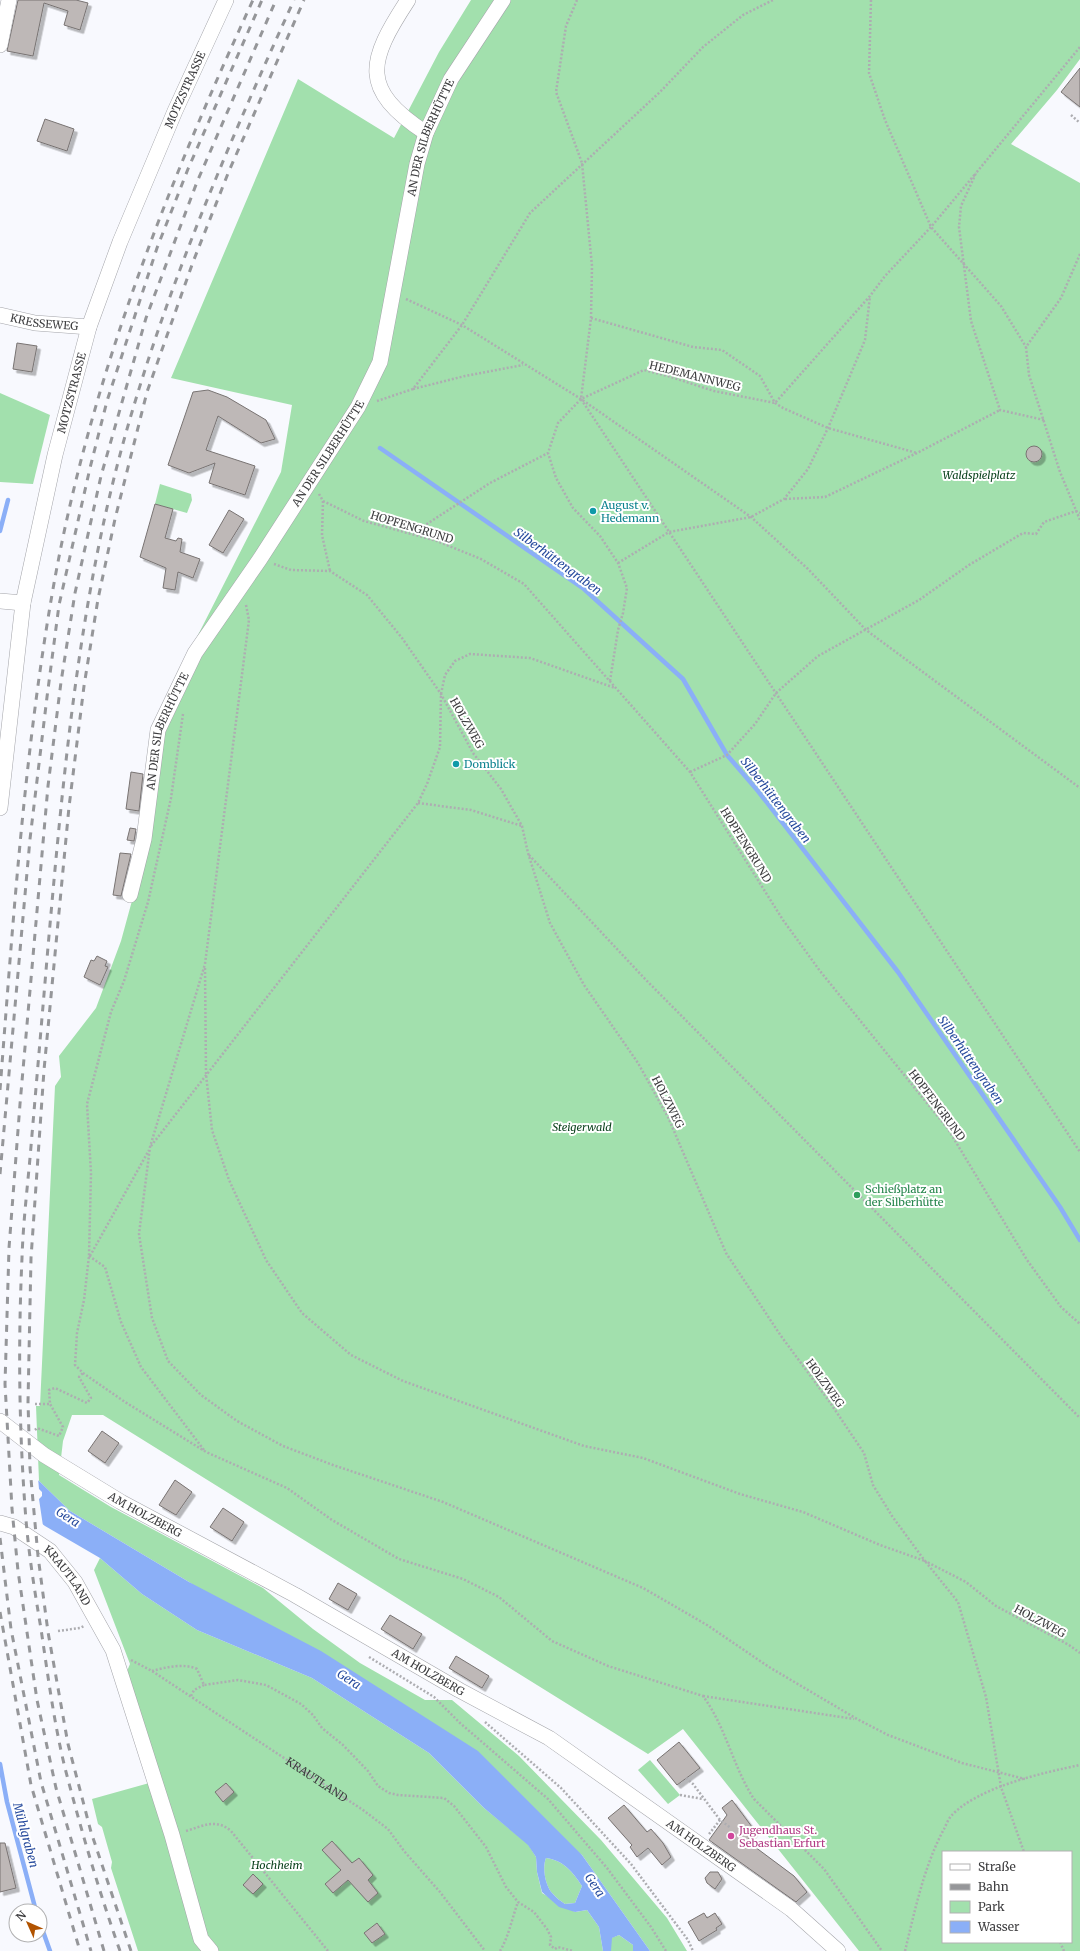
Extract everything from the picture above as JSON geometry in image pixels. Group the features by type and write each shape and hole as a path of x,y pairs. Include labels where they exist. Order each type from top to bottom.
{"street":[{"path":"0,45 9,0"},
{"name":"MOTZSTRASSE","path":"0,808 23,603 55,455 90,327 120,242 175,111 226,0"},
{"path":"408,0 382,44 378,55 378,77 382,92 393,108 404,118 426,133"},
{"name":"AN DER SILBERHÜTTE","path":"130,895 144,839 158,730 190,662 243,585 358,407 380,362 417,164 426,133 451,79 503,0"},
{"name":"KRESSEWEG","path":"0,315 35,323 90,327"},
{"path":"0,601 23,603"},
{"name":"AM HOLZBERG","path":"0,1421 44,1455 121,1502 295,1595 459,1690 549,1738 791,1909 838,1951"},
{"name":"KRAUTLAND","path":"0,1523 14,1527 50,1551 75,1582 113,1650 172,1835 201,1939 211,1951"}],"path":[{"path":"577,0 566,26 556,92 582,163 592,266 591,318 581,399 1080,1152"},
{"path":"413,389 462,325 530,213 660,92 703,47 743,15 773,0"},
{"path":"871,0 869,73 885,120 931,227 1001,306 1026,347 1029,375 1060,472 1080,520"},
{"path":"591,318 693,347 722,350 760,376 775,403 870,296 885,276 931,227 1080,47"},
{"path":"1071,115 1080,123"},
{"path":"976,173 961,206 959,227 971,321 1000,410"},
{"path":"1026,347 1061,298 1080,254"},
{"path":"393,292 462,325 524,365 581,399 751,517 808,569 866,630 1080,788"},
{"path":"618,563 669,532 751,517 784,499 808,469 828,428 865,340 870,296"},
{"path":"358,407 413,389 465,376 524,365"},
{"name":"HEDEMANNWEG","path":"548,453 558,423 581,399 644,370 714,391 775,403 828,428 917,453"},
{"path":"784,499 826,497 917,453 1000,410 1044,420"},
{"path":"412,533 490,483 548,453 556,478 574,508 600,536 618,563 627,588 623,613 618,630 610,682"},
{"path":"260,559 290,570 330,571 322,535 323,501 310,480"},
{"name":"HOPFENGRUND","path":"323,501 364,522 412,533 437,541 481,559 524,584 690,772 783,920 820,971 948,1129 1027,1260 1061,1307 1080,1324"},
{"path":"690,772 727,755 755,724 776,693 818,656 920,600 969,565 1012,539 1023,533 1036,534 1044,522 1076,511 1080,513"},
{"name":"HOLZWEG","path":"330,571 367,595 402,638 441,694 473,753 501,789 522,826 528,853 550,923 584,986 638,1063 668,1117 726,1253 780,1336 864,1453 873,1485 892,1516 925,1561 966,1582 996,1606 1069,1645 1080,1653"},
{"path":"243,585 249,620 205,964 206,1074 212,1130 229,1180 266,1260 302,1313 351,1355 403,1381 584,1446 643,1458 740,1494 803,1512 880,1545 925,1561 958,1602 986,1697 1001,1787 1024,1851"},
{"path":"90,1256 150,1147 206,1074 258,1011 418,802 427,784 440,747 441,694 445,675 455,661 470,654 530,658 616,688"},
{"path":"184,707 171,798 148,902 129,967 111,1012 87,1104 91,1173 90,1256 84,1300 76,1333 74,1358 75,1365 83,1374 125,1402 206,1452 287,1488 332,1520 399,1559 463,1578 499,1597 552,1641 608,1666 703,1696 857,1719"},
{"path":"418,802 471,810 522,826"},
{"path":"528,853 646,980 1080,1418"},
{"path":"205,964 150,1147 139,1234 152,1318 168,1361 202,1395 237,1421 283,1446 333,1465 444,1502 642,1588 707,1625 769,1667 857,1719 918,1747 962,1763 1025,1779"},
{"path":"90,1256 105,1267 121,1322 141,1367 206,1452"},
{"path":"37,1428 59,1436 63,1427 50,1404 49,1390 55,1388 87,1403 91,1398 79,1377 83,1374"},
{"path":"35,1404 50,1404"},
{"path":"58,1631 80,1628"},
{"name":"KRAUTLAND","path":"113,1650 152,1671 191,1696 363,1810 388,1829 404,1851 440,1892 485,1951"},
{"path":"362,1652 434,1697 460,1723 548,1799 607,1868 651,1927 666,1951"},
{"path":"152,1671 162,1668 189,1666 197,1669 204,1685"},
{"path":"191,1696 194,1690 204,1685 238,1680 266,1685 301,1704 313,1715 322,1728 343,1745 368,1770 378,1786 389,1793 444,1798 454,1806 486,1847 506,1887 518,1902 534,1912 549,1933 551,1937 550,1945 555,1949"},
{"path":"703,1696 718,1721 754,1799 824,1869 882,1951"},
{"path":"482,1719 561,1788 631,1864 688,1940 693,1951"},
{"path":"905,1951 933,1854 951,1816 970,1801 1001,1787 1025,1779 1080,1765"},
{"path":"686,1778 720,1820 731,1828"},
{"path":"680,1795 704,1799"},
{"path":"707,1838 720,1820"},
{"path":"172,1835 214,1824 223,1824 232,1831 328,1951"},
{"path":"500,1951 507,1940 512,1916 518,1902"},
{"path":"550,1951 558,1947 573,1951"}],"green space":[{"name":"Steigerwald","path":"471,0 1080,0 1080,59 1057,90 1011,144 1080,183 1080,1951 859,1951 683,1729 648,1754 103,1415 72,1415 63,1441 59,1475 111,1507 263,1588 313,1629 360,1663 425,1700 452,1700 519,1756 601,1840 667,1918 687,1951 650,1951 582,1855 189,1582 70,1511 39,1481 36,1406 40,1406 55,1086 61,1077 59,1056 96,1008 121,941 133,897 170,690 281,472 292,405 171,378 298,79 394,138 439,52"},
{"path":"0,393 50,415 33,484 0,482"},
{"path":"160,484 191,494 192,500 187,513 155,504"},
{"name":"Hochheim","path":"100,1558 142,1594 197,1630 312,1678 429,1753 484,1808 528,1844 536,1857 537,1872 542,1893 575,1912 587,1910 599,1927 603,1951 138,1951 111,1868 112,1862 102,1827 98,1824 92,1799 160,1780 127,1671 130,1664 94,1570"},
{"path":"650,1760 680,1795 668,1804 638,1770"},
{"path":"546,1858 558,1861 562,1864 575,1876 582,1886 575,1903 565,1904 550,1891 545,1876 544,1866"},
{"path":"619,1935 633,1945 633,1951 611,1951 611,1938"}],"water":[{"name":"Gera","path":"0,1457 39,1481 70,1511 189,1582 321,1651 478,1751 582,1855 650,1951 633,1951 633,1945 619,1935 612,1938 611,1951 603,1951 599,1927 587,1910 575,1912 559,1907 542,1892 537,1872 536,1857 528,1845 484,1808 429,1753 312,1678 197,1630 142,1594 100,1558 45,1526 0,1493","holes":["546,1858 558,1861 567,1868 582,1886 575,1903 565,1904 550,1891 546,1881 544,1866"]}],"pier":[{"path":"0,1455 38,1478 39,1489 42,1492 42,1496 39,1499 43,1526 0,1496"}],"building":[{"path":"18,0 76,0 88,3 80,30 64,25 68,11 44,3 33,56 7,51"},
{"path":"1080,68 1080,107 1061,92"},
{"path":"45,119 74,129 67,151 37,141"},
{"path":"17,343 37,346 32,372 13,369"},
{"path":"208,390 227,397 266,420 275,439 261,443 218,416 206,450 255,466 245,495 209,483 215,463 189,473 168,465 193,392"},
{"path":"1031,446 1037,446 1042,451 1040,460 1037,462 1031,462 1026,457 1026,451"},
{"path":"155,504 173,509 165,538 176,541 178,538 182,539 180,552 200,559 193,578 178,572 175,590 163,588 166,568 140,557"},
{"path":"229,510 244,519 223,553 209,545"},
{"path":"131,772 143,774 139,811 126,809"},
{"path":"130,828 136,829 134,841 127,840"},
{"path":"120,853 131,854 121,896 113,895"},
{"path":"97,956 107,961 105,966 108,967 100,985 84,977 91,960 94,961"},
{"path":"102,1431 119,1443 105,1463 88,1451"},
{"path":"175,1480 192,1492 176,1515 159,1505"},
{"path":"223,1508 244,1522 232,1541 210,1527"},
{"path":"338,1583 357,1594 348,1610 329,1599"},
{"path":"390,1615 422,1634 413,1649 381,1629"},
{"path":"456,1656 489,1676 482,1688 449,1668"},
{"path":"679,1742 700,1768 677,1785 657,1760"},
{"path":"226,1783 234,1792 223,1802 215,1792"},
{"name":"Jugendhaus St. Sebastian Erfurt","path":"732,1800 755,1831 747,1841 794,1876 807,1892 796,1902 709,1840 727,1815 722,1808"},
{"path":"624,1805 647,1832 651,1829 663,1843 671,1857 662,1865 648,1848 637,1857 630,1847 632,1845 608,1818"},
{"path":"332,1841 352,1863 359,1858 373,1875 368,1880 378,1893 368,1902 348,1880 333,1893 325,1884 341,1870 322,1850"},
{"path":"0,1843 5,1843 16,1888 0,1892"},
{"path":"710,1872 718,1872 722,1879 715,1889 707,1883 705,1878"},
{"path":"253,1874 263,1884 253,1894 243,1885"},
{"path":"704,1913 707,1918 715,1913 722,1924 716,1928 717,1930 699,1941 688,1922"},
{"path":"377,1923 385,1934 372,1943 364,1933"}],"waterway":[{"name":"Silberhüttengraben","path":"380,448 584,589 683,679 727,755 758,791 898,972 1060,1207 1080,1240"},
{"name":"Silberhüttengraben","path":"0,531 8,500"},
{"name":"Mühlgraben","path":"0,1764 7,1802 34,1903"},
{"name":"Mühlgraben","path":"47,1943 50,1951"}],"railway":[{"path":"0,1090 20,839 34,713 53,589 68,513 87,437 109,362 134,288 190,143 253,0"},
{"path":"0,1174 30,839 59,605 90,468 107,401 157,248 188,169 262,0"},
{"path":"104,1951 56,1788 37,1700 18,1571 12,1509 5,1384 9,1248 48,786 61,682 75,593 101,476 146,318 197,182 276,0"},
{"path":"120,1951 91,1860 61,1751 32,1574 27,1534 21,1422 21,1291 25,1208 48,947 76,677 99,544 114,478 132,412 166,307 227,152 294,0"},
{"path":"131,1951 91,1832 68,1744 48,1632 38,1556 30,1468 28,1402 31,1258 44,1070 69,807 84,686 98,599 115,519 147,392 193,262 229,171 304,0"},
{"path":"0,1538 11,1629 41,1782 91,1951"},
{"path":"0,1612 31,1785 80,1951"}],"place":[{"name":"August v. Hedemann","path":"593,511"},
{"name":"Domblick","path":"456,764"},
{"name":"Schießplatz an der Silberhütte","path":"857,1195"},
{"name":"Jugendhaus St. Sebastian Erfurt","path":"731,1836"}],"park label":[{"name":"Waldspielplatz","path":"979,475"}]}
